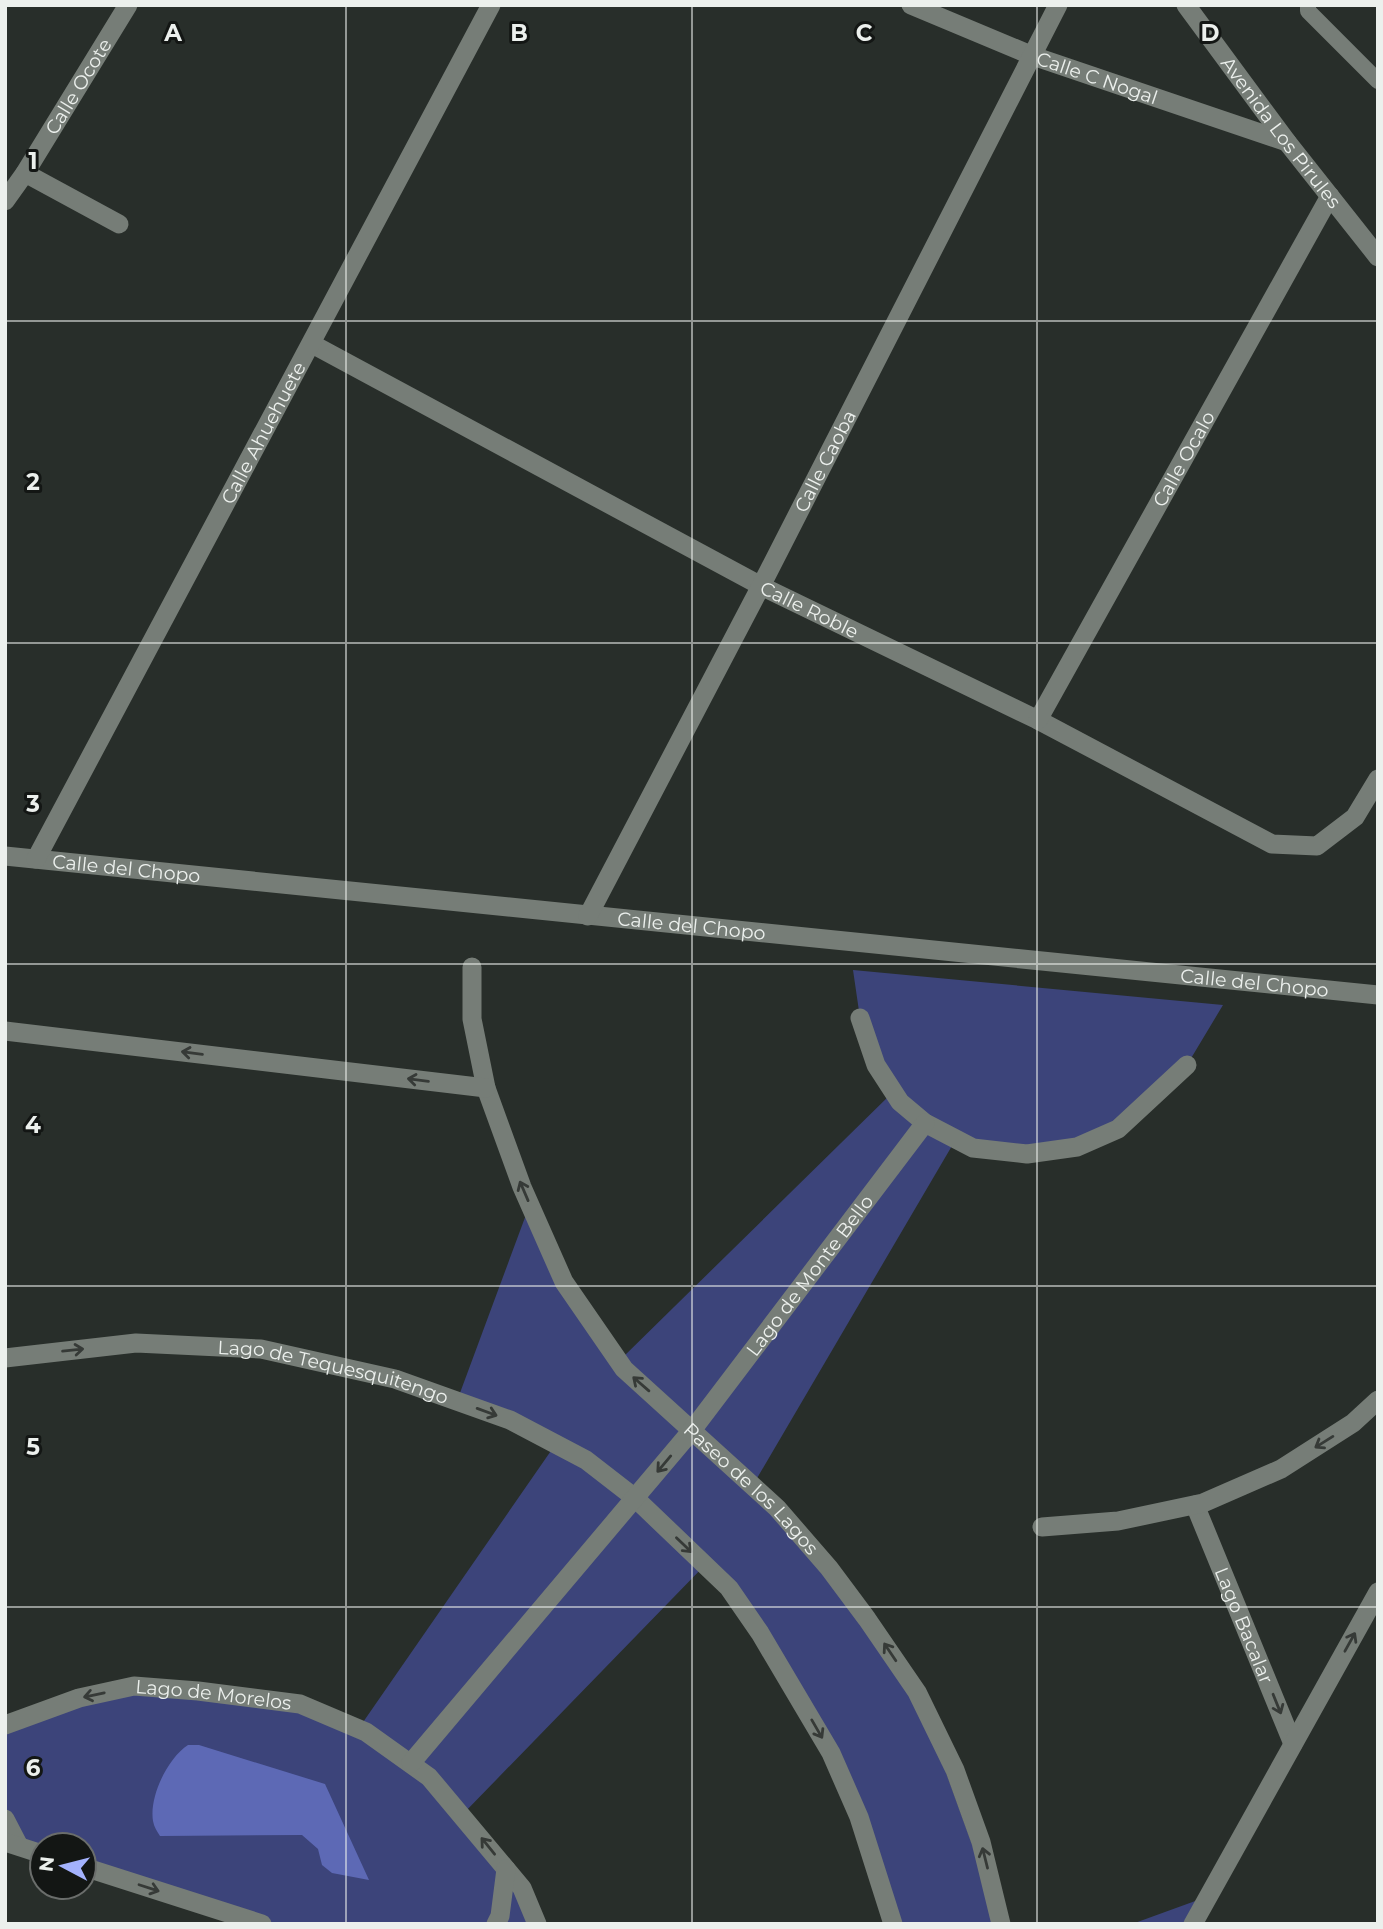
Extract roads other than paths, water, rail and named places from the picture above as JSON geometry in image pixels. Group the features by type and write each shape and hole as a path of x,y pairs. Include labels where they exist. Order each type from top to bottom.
{"street":[{"name":"Calle Ocote","path":"5,201 128,5"},
{"name":"Calle Ahuehuete","path":"36,859 491,5"},
{"name":"Calle C Nogal","path":"911,5 1033,56 1287,142"},
{"name":"Calle Caoba","path":"588,916 761,586 1058,5"},
{"name":"Avenida Los Pirules","path":"1186,5 1287,142 1378,257"},
{"path":"25,173 119,224"},
{"name":"Calle Ocalo","path":"1038,720 1330,197"},
{"name":"Calle Roble","path":"312,344 761,586 1038,720 1272,844 1317,846 1355,817 1378,779"},
{"name":"Calle del Chopo","path":"5,856 1378,995"},
{"path":"472,967 471,1019 486,1088 522,1187 564,1282 624,1369 693,1429"},
{"path":"860,1018 876,1065 900,1102 925,1123 972,1148 1027,1154 1077,1147 1118,1129 1187,1065"},
{"path":"5,1031 486,1088"},
{"name":"Lago de Monte Bello","path":"693,1429 925,1123"},
{"name":"Lago de Tequesquitengo","path":"5,1358 136,1343 261,1349 395,1379 510,1420 586,1460 635,1498"},
{"path":"1042,1527 1118,1521 1195,1505 1280,1469 1375,1407"},
{"name":"Paseo de los Lagos","path":"635,1498 693,1429 777,1508 829,1568 917,1692 956,1770 981,1842 1001,1924"},
{"path":"411,1763 635,1498 729,1588 760,1633 831,1753 859,1817 893,1924"},
{"name":"Lago Bacalar","path":"1195,1505 1293,1744"},
{"path":"1193,1924 1378,1592"},
{"name":"Lago de Morelos","path":"7,1729 79,1698 134,1686 300,1703 366,1732 429,1777 522,1888 537,1924"},
{"path":"5,1819 12,1844"},
{"path":"496,1924 506,1869"},
{"path":"98,1871 262,1924"}],"lane":[{"path":"1308,5 1308,12 1378,81"}]}
